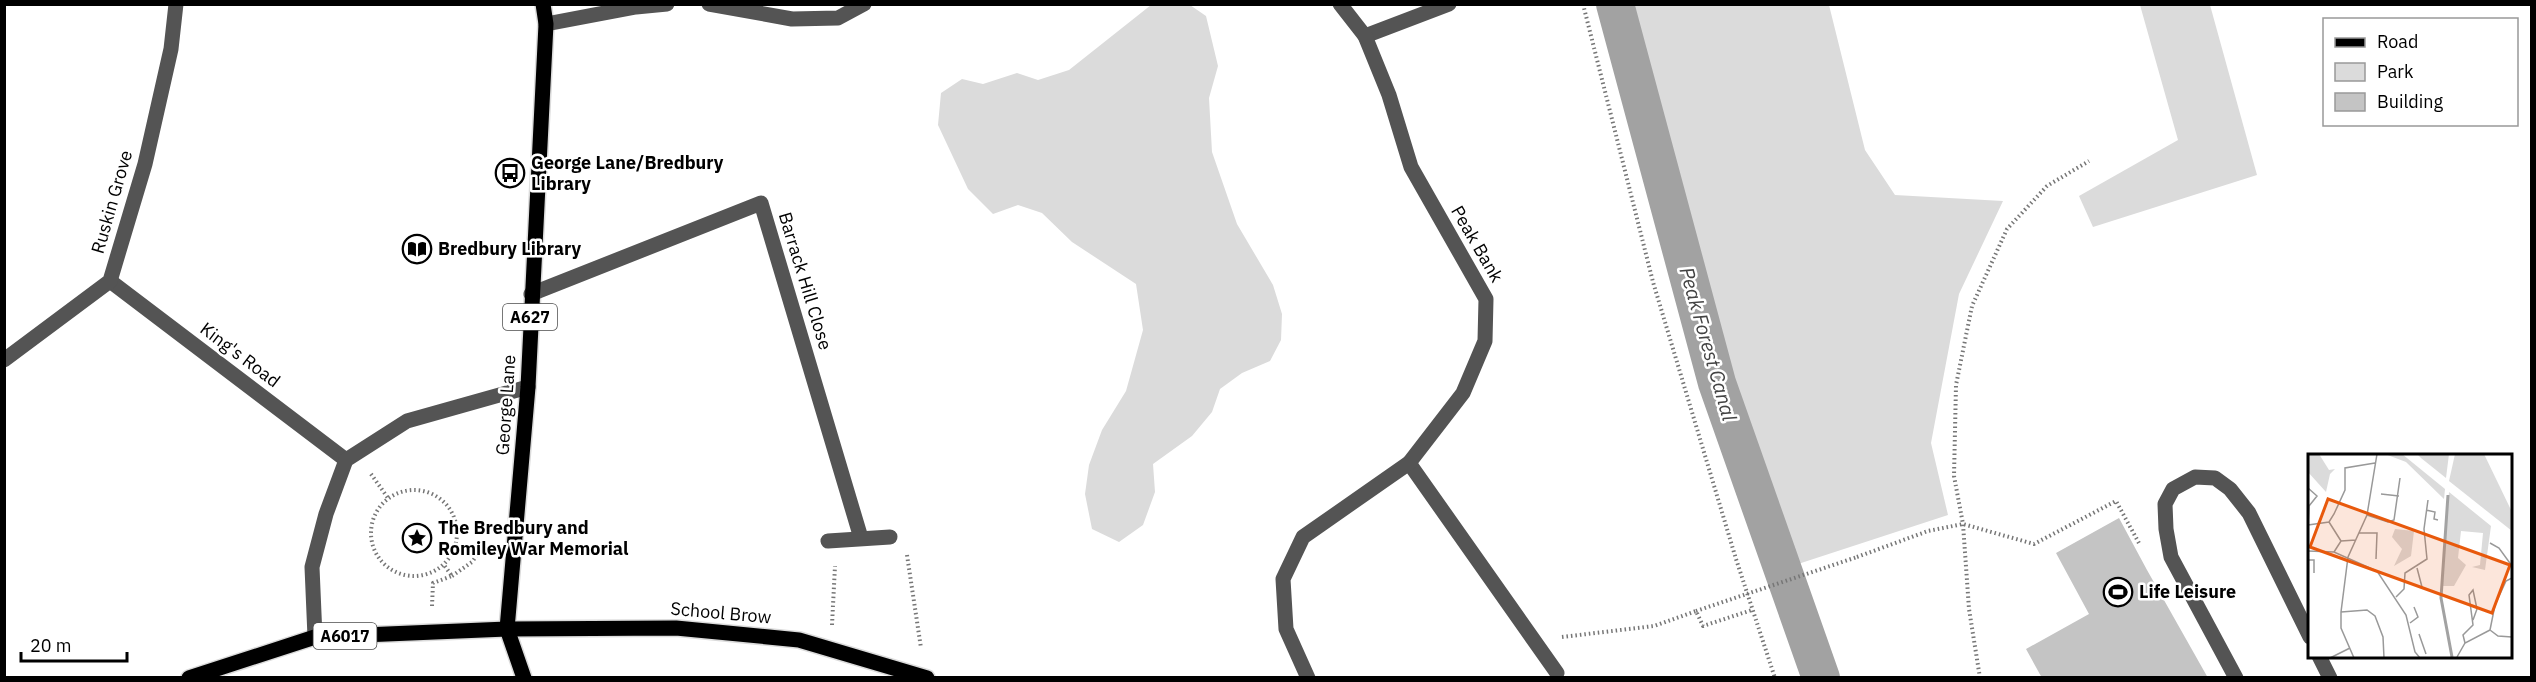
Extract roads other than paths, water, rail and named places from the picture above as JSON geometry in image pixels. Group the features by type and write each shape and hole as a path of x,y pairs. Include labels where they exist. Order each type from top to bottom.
{"main road":[{"name":"George Lane","path":"507,629 528,387 546,24 543,4"},
{"name":"School Brow","path":"507,629 676,628 799,640 925,677"},
{"name":"A6017","path":"189,678 315,637 507,629"},
{"name":"A627","path":"507,629 524,678"}],"street":[{"name":"Ruskin Grove","path":"4,360 110,281 145,164 171,49 176,4"},
{"path":"546,24 667,4"},
{"path":"709,4 792,19 838,18 864,4"},
{"name":"Peak Bank","path":"1308,678 1286,629 1283,579 1303,537 1409,462 1463,393 1485,341 1486,299 1411,167 1389,95 1365,36 1340,4"},
{"path":"1365,36 1449,4"},
{"name":"Barrack Hill Close","path":"531,294 761,203 861,538"},
{"name":"King's Road","path":"110,281 346,460"},
{"path":"315,637 312,567 326,514 346,460 407,421 528,387"},
{"path":"1409,462 1557,673"},
{"path":"2236,678 2170,557 2165,504 2173,489 2195,477 2215,478 2230,489 2249,513 2308,632"},
{"path":"828,541 890,537"},
{"path":"2320,658 2330,678"}],"waterway":[{"name":"Peak Forest Canal","path":"1615,4 1717,383 1821,678"}],"place":[{"name":"George Lane/Bredbury Library","path":"510,173"},
{"name":"Bredbury Library","path":"417,249"},
{"name":"The Bredbury and Romiley War Memorial","path":"417,538"},
{"name":"Life Leisure","path":"2118,592"}]}
